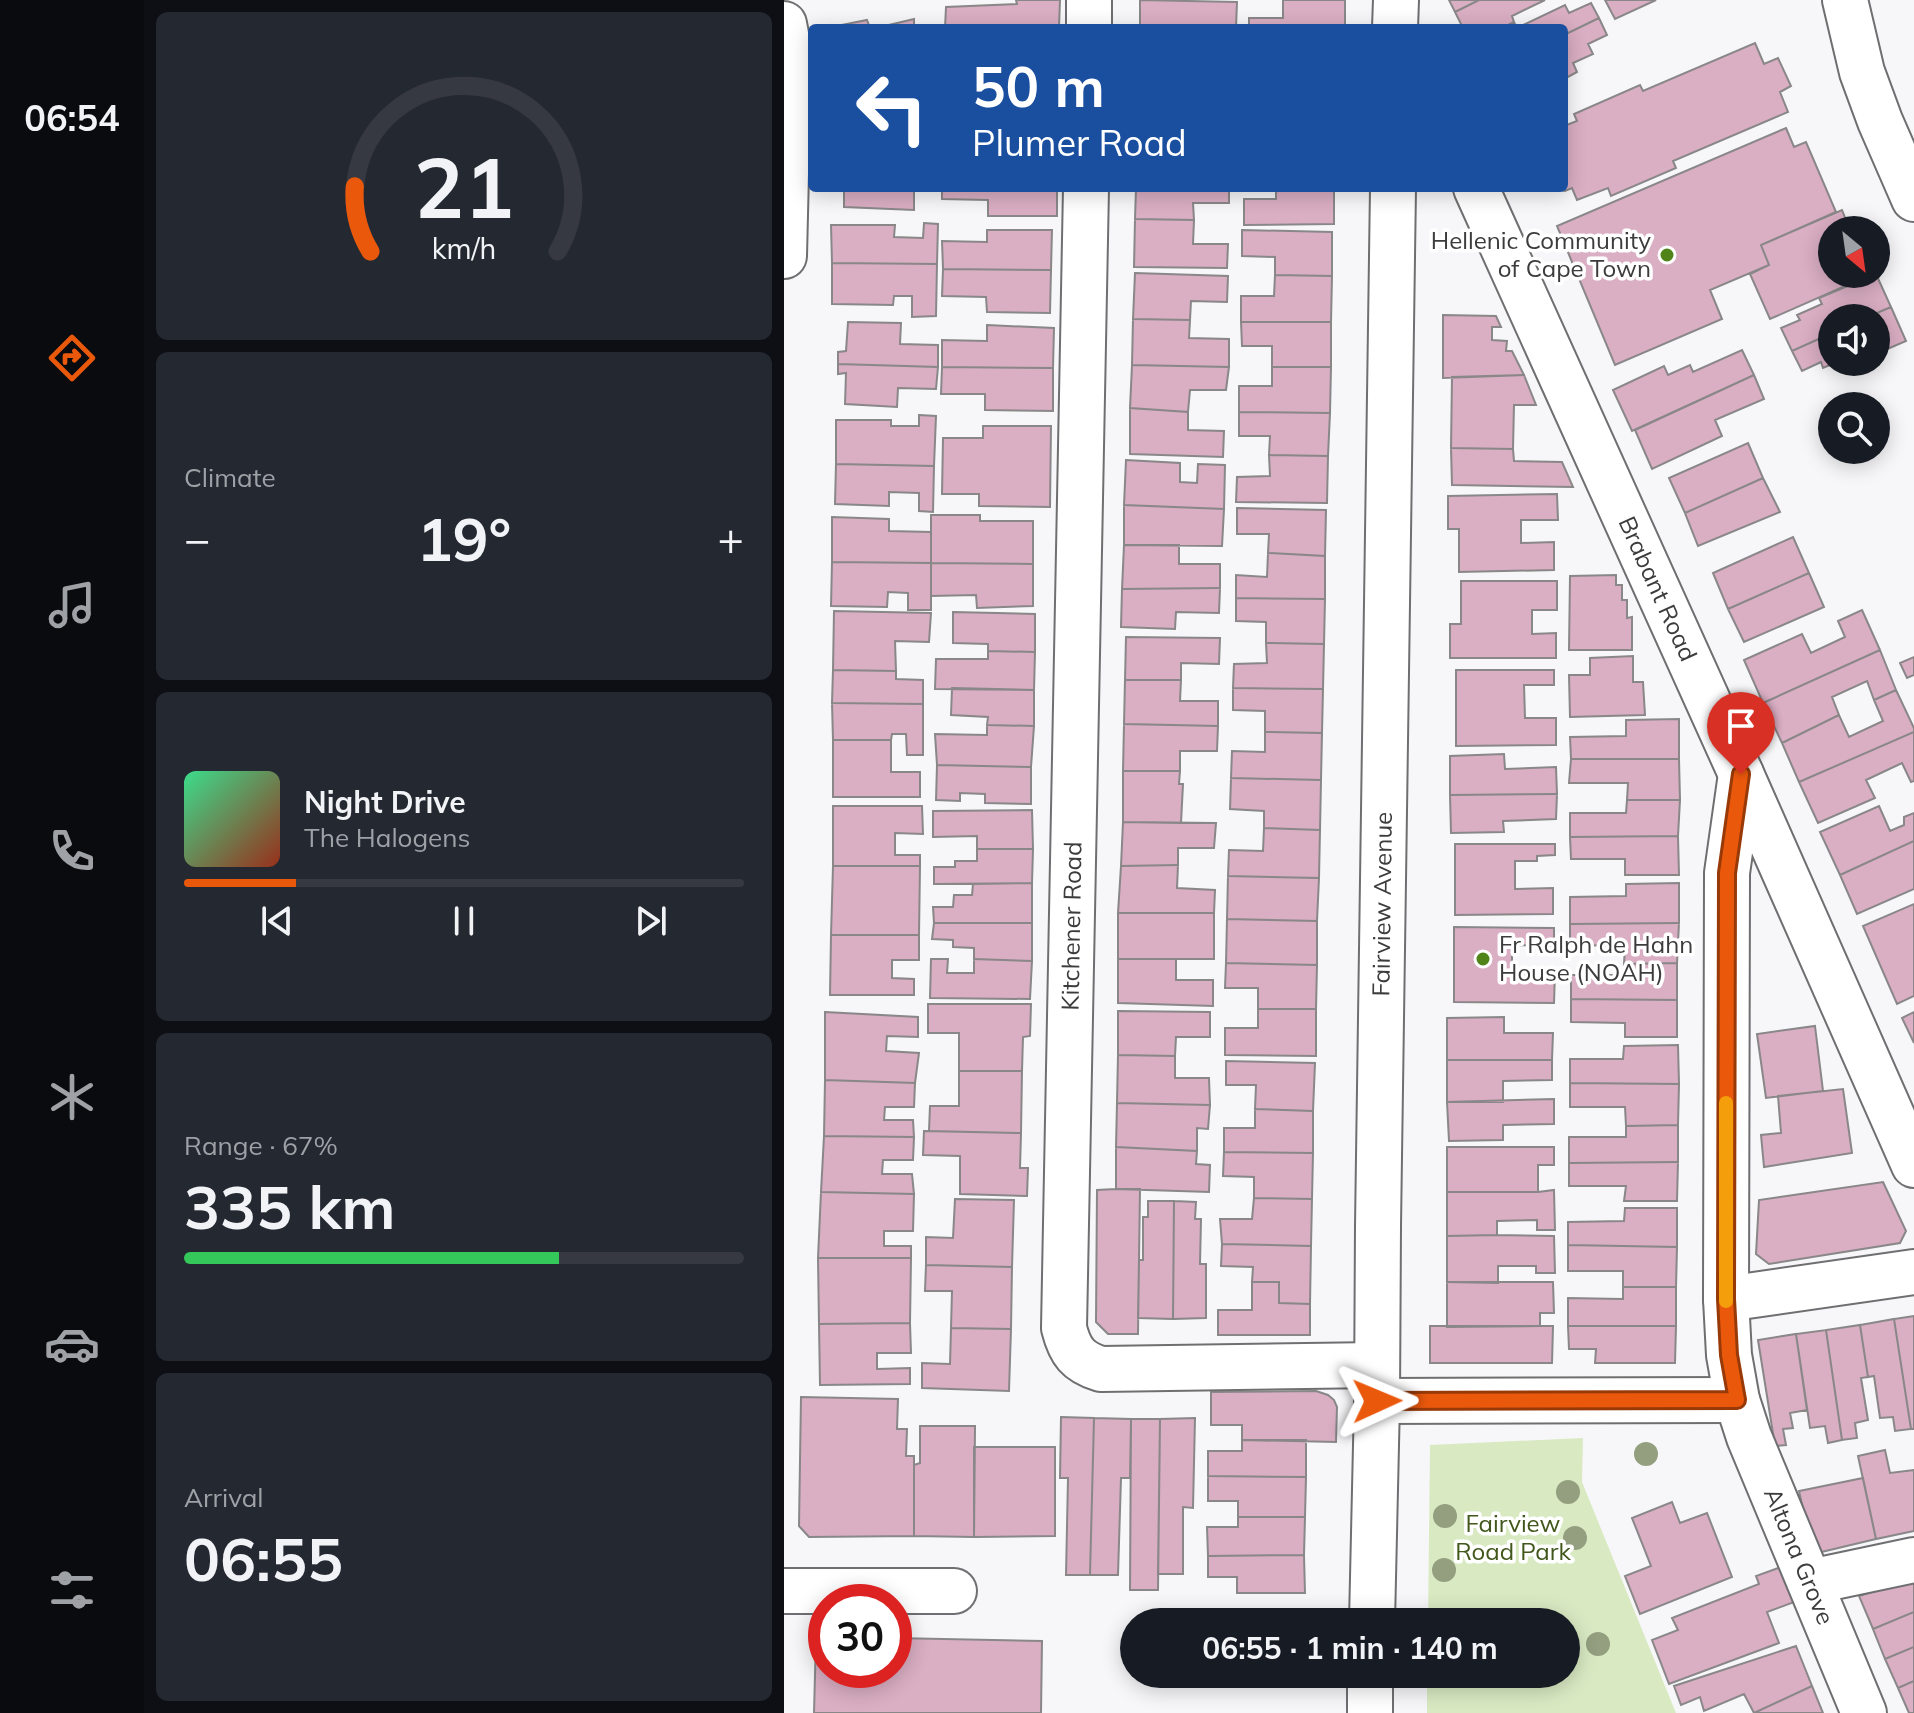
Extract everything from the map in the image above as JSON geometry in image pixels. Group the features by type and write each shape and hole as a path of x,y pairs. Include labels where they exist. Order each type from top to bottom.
{"street":[{"path":"1089,0 1089,24"},
{"path":"1395,24 1396,0"},
{"path":"1845,0 1862,72 1914,199"},
{"path":"784,24 789,50 784,256"},
{"name":"Kitchener Road","path":"1086,192 1064,1328 1067,1342 1084,1364 1101,1369 1737,1400"},
{"name":"Fairview Avenue","path":"1372,1608 1393,192"},
{"name":"Brabant Road","path":"1478,192 1914,1165"},
{"name":"Altona Grove","path":"1741,774 1727,873 1726,1299 1729,1355 1737,1400 1749,1437 1864,1713"},
{"path":"1726,1299 1914,1272"},
{"path":"1810,1582 1914,1560"},
{"path":"784,1591 954,1591"},
{"path":"1370,1688 1370,1713"}],"green space":[{"name":"Fairview Road Park","path":"1583,1438 1582,1482 1676,1713 1427,1713 1427,1688 1580,1688 1580,1608 1428,1608 1430,1445"}],"building":[{"path":"1016,0 1060,0 1059,24 945,24 946,7 1017,4"},
{"path":"1140,0 1237,2 1236,24 1140,24"},
{"path":"1283,0 1345,0 1345,24 1249,24 1249,18 1283,18"},
{"path":"1449,0 1479,0 1455,12"},
{"path":"1479,0 1545,0 1512,16 1514,22 1510,24 1461,24 1455,12"},
{"path":"1605,0 1656,0 1615,19"},
{"path":"1591,3 1599,18 1568,33 1568,24 1525,24 1565,5 1569,13"},
{"path":"1599,18 1607,35 1588,44 1593,54 1573,63 1577,72 1568,77 1568,33"},
{"path":"914,19 914,24 893,24"},
{"path":"867,20 868,24 846,24"},
{"path":"1755,43 1764,64 1778,58 1791,86 1780,92 1788,112 1673,161 1676,168 1611,196 1608,188 1577,200 1572,188 1568,190 1568,124 1577,121 1574,114 1640,85 1643,91"},
{"name":"Hellenic Community of Cape Town","path":"1786,128 1794,147 1806,142 1836,212 1818,216 1818,220 1761,245 1769,265 1710,290 1722,319 1615,365 1557,226"},
{"path":"844,192 914,192 914,210 844,207"},
{"path":"942,192 1057,192 1057,216 988,216 988,200 942,199"},
{"path":"1136,192 1229,192 1229,203 1193,203 1194,220 1135,219"},
{"path":"1276,192 1334,192 1334,224 1244,225 1244,199 1276,199"},
{"path":"1842,210 1844,216 1828,216"},
{"path":"1135,219 1194,220 1193,244 1228,244 1227,268 1134,267"},
{"path":"1818,220 1818,288 1840,288 1770,319 1750,274 1769,265 1761,245"},
{"path":"924,223 938,224 937,264 832,263 831,225 895,225 894,237 923,238"},
{"path":"987,230 1052,230 1051,270 943,269 942,241 987,242"},
{"path":"1242,230 1332,232 1332,276 1275,275 1275,257 1242,256"},
{"path":"832,263 937,264 936,316 912,317 912,296 894,296 893,305 832,304"},
{"path":"943,269 1051,270 1050,313 987,312 986,297 942,296"},
{"path":"1135,273 1228,276 1227,302 1191,301 1190,320 1133,319"},
{"path":"1275,275 1332,276 1331,322 1241,322 1241,296 1274,296"},
{"path":"1843,288 1882,288 1890,304 1822,304 1819,298"},
{"path":"1818,306 1818,339 1792,351 1781,328 1800,320 1797,315"},
{"path":"1890,307 1906,341 1890,348"},
{"path":"1443,315 1496,316 1501,327 1492,327 1492,340 1507,341 1506,351 1512,351 1524,375 1443,378"},
{"path":"1133,319 1190,320 1189,338 1229,339 1229,367 1132,365"},
{"path":"848,322 901,323 900,344 938,345 938,367 838,364 838,352 846,351"},
{"path":"1241,322 1331,322 1331,367 1272,367 1272,346 1242,346"},
{"path":"987,325 1054,328 1053,368 942,367 942,340 987,341"},
{"path":"1818,339 1818,363 1802,371 1792,351"},
{"path":"1742,350 1754,375 1632,431 1613,390 1664,366 1668,375 1690,365 1693,372"},
{"path":"838,364 938,367 936,389 898,388 897,407 845,404 846,373 838,374"},
{"path":"1132,365 1229,367 1226,390 1190,390 1188,412 1130,408"},
{"path":"942,367 1053,368 1053,411 985,410 985,394 941,394"},
{"path":"1272,367 1331,367 1330,413 1239,412 1239,386 1272,386"},
{"path":"1524,375 1536,405 1514,405 1513,449 1451,448 1452,377"},
{"path":"1754,375 1764,399 1715,420 1722,436 1652,469 1635,430"},
{"path":"1130,408 1188,412 1188,430 1224,431 1223,457 1130,454"},
{"path":"1239,412 1330,413 1328,456 1269,455 1270,436 1239,436"},
{"path":"919,415 936,416 934,466 836,464 836,420 891,420 891,426 919,426"},
{"path":"983,426 1051,426 1050,507 979,506 979,494 942,494 943,438 983,438"},
{"path":"1748,443 1763,478 1685,513 1669,478"},
{"path":"1451,448 1513,449 1514,461 1562,462 1573,487 1452,485"},
{"path":"1269,455 1328,456 1327,503 1236,502 1237,477 1270,476"},
{"path":"1126,460 1180,463 1180,482 1197,483 1198,464 1225,465 1224,509 1124,505"},
{"path":"836,464 934,466 933,512 919,511 919,493 889,492 889,506 835,504"},
{"path":"1763,478 1780,512 1698,546 1685,513"},
{"path":"1557,494 1558,520 1521,520 1521,543 1554,542 1554,570 1459,572 1459,529 1448,529 1448,496"},
{"path":"1124,505 1224,509 1222,546 1124,545"},
{"path":"1237,508 1326,510 1325,556 1268,553 1269,534 1237,534"},
{"path":"931,515 980,515 980,521 1033,521 1033,564 931,563"},
{"path":"832,517 889,519 889,531 931,532 931,563 832,562"},
{"path":"1793,537 1809,573 1728,609 1713,573"},
{"path":"1124,545 1179,545 1179,564 1220,564 1220,588 1122,589"},
{"path":"1268,553 1325,556 1325,599 1236,598 1236,575 1267,577"},
{"path":"832,562 931,563 931,610 908,610 908,593 888,592 887,607 831,606"},
{"path":"931,563 1033,564 1033,606 977,608 976,595 931,596"},
{"path":"1809,573 1824,607 1744,642 1728,609"},
{"path":"1616,575 1616,585 1622,585 1622,600 1627,600 1627,618 1632,617 1632,650 1569,650 1570,576"},
{"path":"1461,581 1557,581 1557,610 1532,610 1532,634 1556,633 1556,658 1450,658 1450,624 1461,624"},
{"path":"1220,588 1219,613 1176,612 1175,629 1121,627 1122,589"},
{"path":"1236,598 1325,599 1324,644 1266,643 1266,622 1236,621"},
{"path":"1862,610 1880,650 1763,703 1744,660 1802,634 1811,653 1845,637 1838,621"},
{"path":"834,611 931,613 929,642 895,641 896,671 833,670"},
{"path":"953,612 1035,614 1035,652 988,651 988,644 953,643"},
{"path":"1126,637 1220,638 1219,664 1181,663 1181,680 1125,680"},
{"path":"1266,643 1324,644 1323,689 1233,688 1234,664 1267,663"},
{"path":"1880,650 1896,690 1874,700 1867,681 1832,697 1839,715 1782,743 1763,703"},
{"path":"988,651 1035,652 1034,690 935,689 936,659 988,659"},
{"path":"1633,656 1633,682 1643,682 1645,715 1570,717 1569,675 1590,675 1590,658"},
{"path":"1914,657 1914,675 1907,678 1900,663"},
{"path":"833,670 896,671 896,679 923,680 923,704 832,703"},
{"path":"1456,670 1554,670 1554,685 1524,685 1525,718 1556,718 1556,745 1456,746"},
{"path":"1125,680 1181,680 1180,701 1218,701 1218,726 1124,724"},
{"path":"952,688 1034,690 1034,726 987,725 988,717 951,715"},
{"path":"1233,688 1323,689 1322,733 1265,732 1265,711 1233,710"},
{"path":"1896,690 1914,732 1799,782 1782,743 1839,715 1849,737 1883,721 1874,700"},
{"path":"832,703 923,704 923,755 907,755 906,734 892,734 891,740 833,740"},
{"path":"1679,719 1679,759 1571,759 1570,737 1626,736 1626,720"},
{"path":"1124,724 1218,726 1217,751 1180,751 1180,771 1123,771"},
{"path":"987,725 1034,726 1031,767 937,765 935,734 987,735"},
{"path":"1265,732 1322,733 1321,780 1231,778 1232,751 1265,752"},
{"path":"1914,732 1914,781 1911,782 1902,763 1866,780 1875,798 1818,823 1799,782"},
{"path":"833,740 891,740 891,772 920,772 920,797 833,797"},
{"path":"1504,754 1505,769 1556,767 1557,794 1450,795 1450,756"},
{"path":"1571,759 1679,759 1680,800 1627,800 1628,783 1569,783"},
{"path":"937,765 1031,767 1031,804 985,803 985,794 960,793 960,801 936,800"},
{"path":"1123,771 1180,771 1179,784 1183,784 1181,823 1123,822"},
{"path":"1231,778 1321,780 1320,830 1264,828 1264,811 1230,809"},
{"path":"1557,794 1556,819 1503,821 1504,832 1451,833 1450,795"},
{"path":"1627,800 1680,800 1678,836 1570,837 1570,813 1626,813"},
{"path":"833,806 922,806 923,834 895,833 895,855 920,855 920,866 833,866"},
{"path":"1879,806 1890,831 1904,825 1904,817 1914,813 1914,841 1840,875 1820,832"},
{"path":"1032,810 1033,849 977,849 977,836 933,837 933,811"},
{"path":"1123,822 1216,823 1214,848 1178,848 1178,865 1121,866"},
{"path":"1264,828 1320,830 1319,878 1228,876 1229,850 1263,851"},
{"path":"1678,836 1679,875 1625,875 1625,859 1571,859 1570,837"},
{"path":"1914,841 1914,889 1857,914 1840,875"},
{"path":"1455,844 1555,844 1555,855 1537,856 1537,861 1515,861 1515,889 1553,888 1553,914 1455,915"},
{"path":"977,849 1033,849 1032,883 934,884 934,867 955,867 955,861 977,861"},
{"path":"1178,865 1177,888 1215,890 1214,913 1118,913 1121,866"},
{"path":"833,866 920,866 919,935 831,935"},
{"path":"1228,876 1319,878 1317,921 1227,919"},
{"path":"1032,883 1032,923 934,923 933,907 953,907 954,895 972,895 973,884"},
{"path":"1679,883 1679,923 1570,924 1570,897 1626,896 1626,884"},
{"path":"1914,904 1914,996 1897,1004 1863,926"},
{"path":"1118,913 1214,913 1214,959 1118,959"},
{"path":"1227,919 1317,921 1317,965 1226,963"},
{"path":"934,923 1032,923 1032,961 974,959 974,948 953,947 953,940 932,939"},
{"path":"1679,923 1677,963 1624,964 1625,946 1570,945 1570,924"},
{"name":"Fr Ralph de Hahn House (NOAH)","path":"1454,927 1554,928 1554,946 1512,945 1512,972 1555,972 1554,1003 1454,1002"},
{"path":"831,935 919,935 919,960 892,960 892,978 914,979 914,995 830,995"},
{"path":"931,959 948,959 947,973 974,973 974,959 1032,961 1030,999 930,998"},
{"path":"1118,959 1176,959 1176,980 1213,980 1213,1006 1118,1003"},
{"path":"1226,963 1317,965 1316,1009 1258,1009 1258,988 1225,988"},
{"path":"1677,963 1677,1000 1571,999 1571,975 1624,975 1624,964"},
{"path":"1571,999 1677,1000 1677,1037 1625,1037 1625,1023 1571,1022"},
{"path":"928,1004 1031,1004 1030,1036 1023,1037 1022,1071 959,1071 959,1033 928,1033"},
{"path":"1258,1009 1316,1009 1316,1056 1225,1055 1225,1028 1258,1028"},
{"path":"1118,1011 1210,1012 1210,1037 1176,1037 1175,1056 1118,1055"},
{"path":"825,1012 918,1017 918,1037 887,1036 886,1051 919,1053 915,1083 825,1080"},
{"path":"1914,1012 1914,1043 1902,1018"},
{"path":"1504,1017 1504,1033 1553,1033 1552,1060 1447,1060 1447,1018"},
{"path":"1815,1026 1823,1091 1766,1098 1757,1034"},
{"path":"1678,1045 1679,1084 1570,1083 1570,1059 1623,1059 1624,1046"},
{"path":"1118,1055 1175,1056 1175,1078 1209,1078 1210,1105 1117,1103"},
{"path":"1447,1060 1552,1060 1552,1080 1503,1081 1503,1102 1447,1102"},
{"path":"1226,1061 1315,1063 1313,1111 1255,1109 1256,1085 1226,1085"},
{"path":"959,1071 1022,1071 1021,1133 929,1131 930,1106 959,1106"},
{"path":"825,1080 915,1083 914,1107 885,1107 884,1120 913,1120 914,1137 824,1136"},
{"path":"1570,1083 1679,1084 1678,1125 1626,1126 1625,1107 1570,1107"},
{"path":"1843,1089 1852,1153 1764,1167 1761,1135 1781,1133 1778,1096"},
{"path":"1554,1099 1554,1124 1503,1125 1503,1140 1449,1141 1447,1102"},
{"path":"1117,1103 1210,1105 1208,1129 1197,1128 1197,1151 1116,1147"},
{"path":"1255,1109 1313,1111 1313,1153 1224,1152 1224,1128 1255,1128"},
{"path":"1678,1125 1678,1162 1569,1163 1569,1137 1626,1137 1626,1126"},
{"path":"924,1131 1021,1133 1020,1168 1028,1168 1027,1196 960,1194 960,1156 923,1155"},
{"path":"824,1136 914,1137 913,1160 883,1160 882,1174 912,1174 914,1194 821,1192"},
{"path":"1116,1147 1197,1151 1196,1164 1210,1165 1209,1192 1116,1189"},
{"path":"1447,1147 1554,1147 1554,1165 1538,1165 1538,1192 1447,1192"},
{"path":"1224,1152 1313,1153 1312,1199 1254,1198 1254,1177 1223,1176"},
{"path":"1678,1162 1677,1201 1624,1201 1626,1186 1569,1186 1569,1163"},
{"path":"1883,1182 1906,1231 1900,1243 1769,1264 1756,1254 1759,1200"},
{"path":"1140,1189 1138,1334 1108,1334 1096,1322 1097,1190"},
{"path":"1554,1190 1555,1230 1537,1230 1537,1220 1497,1221 1497,1235 1447,1236 1447,1192"},
{"path":"821,1192 914,1194 913,1231 884,1231 884,1246 911,1246 911,1258 818,1258"},
{"path":"1254,1198 1312,1199 1311,1246 1222,1244 1220,1219 1252,1219"},
{"path":"955,1199 1014,1200 1012,1267 926,1265 926,1237 953,1238"},
{"path":"1148,1201 1174,1201 1173,1319 1138,1318 1139,1260 1143,1260 1143,1217 1148,1217"},
{"path":"1174,1201 1196,1202 1195,1219 1201,1219 1200,1264 1206,1264 1206,1318 1173,1319"},
{"path":"1625,1208 1677,1208 1677,1247 1568,1245 1568,1222 1624,1221"},
{"path":"1447,1236 1554,1236 1555,1273 1536,1273 1536,1266 1498,1266 1498,1283 1447,1282"},
{"path":"1222,1244 1311,1246 1310,1304 1279,1303 1279,1282 1252,1282 1253,1267 1221,1266"},
{"path":"1568,1245 1677,1247 1676,1287 1623,1287 1623,1271 1568,1271"},
{"path":"818,1258 911,1258 910,1323 819,1324"},
{"path":"926,1265 1012,1267 1011,1329 951,1328 952,1291 925,1291"},
{"path":"1252,1282 1279,1282 1279,1303 1310,1304 1310,1335 1218,1335 1218,1310 1252,1310"},
{"path":"1447,1282 1553,1282 1554,1313 1540,1313 1540,1326 1447,1327"},
{"path":"1623,1287 1676,1287 1676,1326 1568,1326 1568,1298 1623,1299"},
{"path":"1914,1316 1914,1429 1911,1429 1894,1319"},
{"path":"1894,1319 1911,1429 1895,1431 1893,1417 1880,1418 1874,1376 1868,1377 1860,1325"},
{"path":"910,1323 911,1353 877,1353 877,1369 910,1368 910,1384 820,1385 819,1324"},
{"path":"1860,1325 1868,1377 1861,1378 1868,1420 1855,1423 1857,1438 1842,1440 1826,1330"},
{"path":"1430,1326 1553,1326 1552,1363 1430,1363"},
{"path":"1568,1326 1676,1326 1675,1363 1595,1363 1596,1349 1569,1349"},
{"path":"951,1328 1011,1329 1009,1391 922,1388 922,1363 950,1364"},
{"path":"1826,1330 1842,1440 1828,1443 1825,1426 1810,1428 1796,1334"},
{"path":"1796,1334 1807,1410 1790,1413 1793,1428 1783,1429 1786,1445 1775,1446 1758,1340"},
{"path":"1316,1391 1328,1395 1337,1407 1336,1442 1242,1440 1242,1425 1211,1425 1211,1392"},
{"path":"801,1397 898,1399 897,1429 907,1429 906,1456 914,1456 914,1536 809,1537 799,1526"},
{"path":"1061,1417 1094,1418 1090,1575 1066,1575 1068,1478 1060,1478"},
{"path":"1094,1418 1131,1419 1130,1478 1121,1478 1118,1575 1090,1575"},
{"path":"1195,1418 1193,1508 1183,1507 1183,1574 1158,1574 1160,1419"},
{"path":"1131,1419 1160,1419 1158,1590 1130,1590"},
{"path":"920,1426 975,1426 974,1537 914,1536 914,1465 920,1463"},
{"path":"1242,1440 1306,1440 1306,1477 1208,1476 1208,1451 1242,1451"},
{"path":"974,1447 1055,1447 1055,1536 974,1537"},
{"path":"1885,1450 1890,1473 1914,1470 1914,1531 1876,1539 1858,1456"},
{"path":"1208,1476 1306,1477 1305,1517 1238,1517 1238,1501 1208,1501"},
{"path":"1863,1478 1876,1539 1813,1554 1799,1491"},
{"path":"1672,1502 1680,1523 1707,1513 1732,1577 1640,1614 1625,1576 1651,1566 1632,1518"},
{"path":"1238,1517 1305,1517 1304,1555 1208,1556 1207,1527 1238,1527"},
{"path":"1304,1555 1305,1593 1237,1593 1237,1577 1208,1577 1208,1556"},
{"path":"1784,1566 1797,1601 1767,1612 1779,1643 1669,1684 1652,1640 1678,1630 1672,1618 1759,1584 1756,1576"},
{"path":"1914,1579 1914,1612 1873,1629 1859,1596"},
{"path":"1914,1612 1914,1647 1885,1659 1873,1629"},
{"path":"912,1638 1042,1641 1041,1713 814,1713 815,1688 912,1688"},
{"path":"1796,1646 1812,1686 1754,1713 1744,1694 1704,1711 1700,1697 1681,1705 1674,1686"},
{"path":"1914,1647 1914,1681 1898,1688 1885,1659"},
{"path":"1914,1681 1914,1713 1909,1713 1898,1688"},
{"path":"1812,1686 1823,1713 1754,1713"}],"slow traffic":[{"path":"1726,1103 1726,1301"}],"place":[{"name":"Hellenic Community of Cape Town","path":"1667,255"},
{"name":"Fr Ralph de Hahn House (NOAH)","path":"1483,959"}],"route":[{"path":"1377,1401 1737,1400 1729,1355 1726,1299 1727,873 1741,774"}]}
